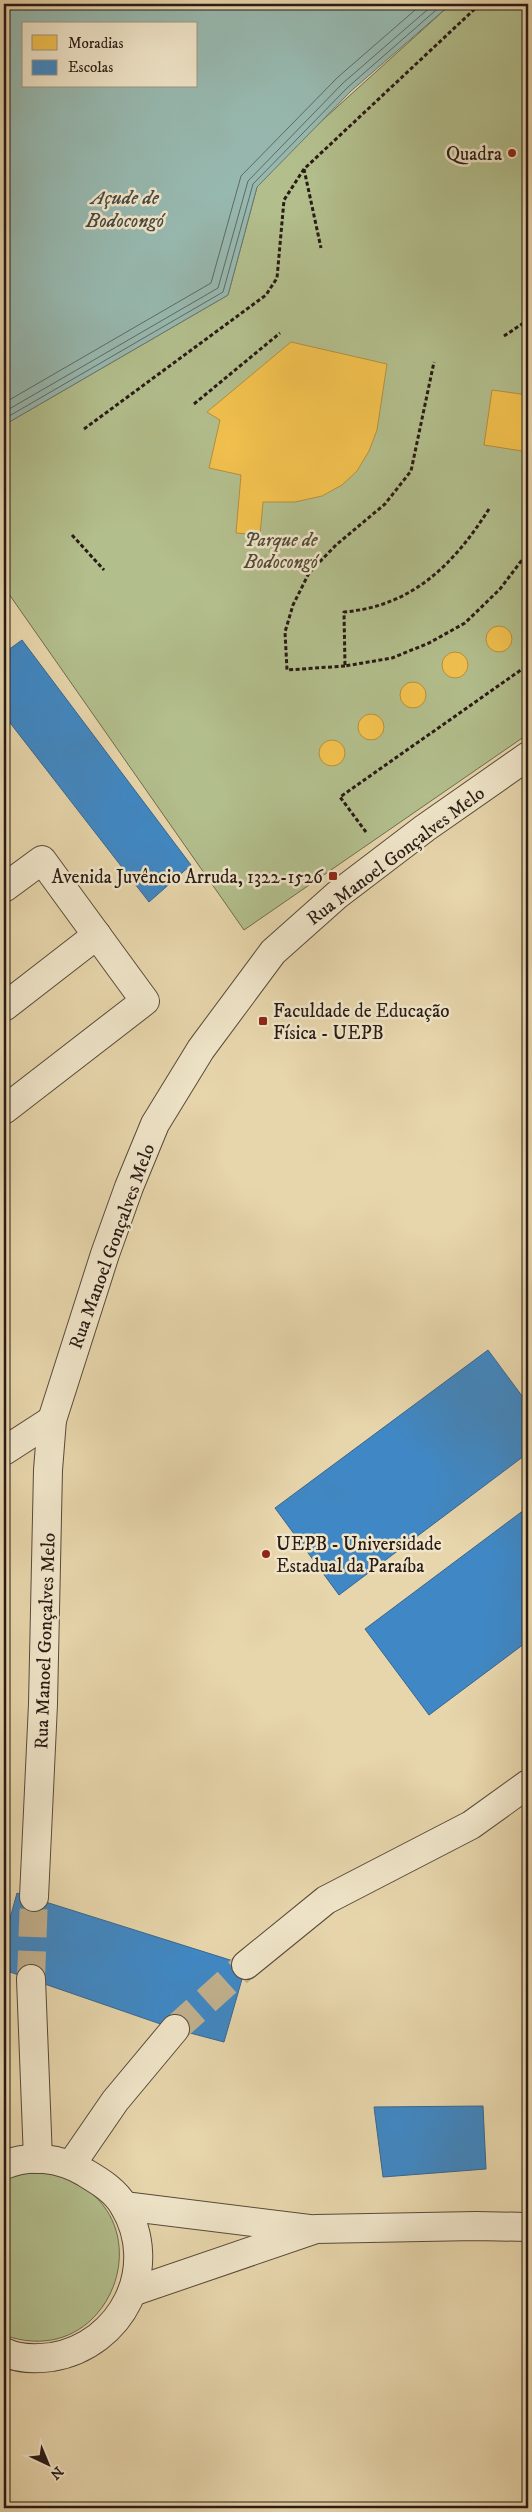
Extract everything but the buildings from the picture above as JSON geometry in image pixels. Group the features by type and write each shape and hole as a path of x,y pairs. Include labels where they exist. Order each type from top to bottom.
{"street":[{"name":"Rua Manoel Gonçalves Melo","path":"34,1897 43,1704 48,1470 52,1420 105,1254 129,1186 155,1124 201,1049 273,952 337,895 528,756"},
{"path":"4,888 42,860 145,1001 4,1110"},
{"path":"4,1007 97,935"},
{"path":"4,1451 52,1420"},
{"path":"246,1965 326,1900 471,1825 528,1784"},
{"path":"31,1979 38,2159"},
{"path":"71,2164 115,2101 175,2028"},
{"path":"4,2166 38,2159 71,2164 104,2184 124,2206 135,2232 138,2262 132,2292 118,2319 96,2340 69,2354 38,2359 4,2352"},
{"path":"124,2206 316,2230 476,2226 528,2227"},
{"path":"132,2292 316,2230"}],"path":[{"path":"84,429 266,295 277,278 284,200 304,169 480,4"},
{"path":"304,169 321,248"},
{"path":"504,336 528,320"},
{"path":"194,404 280,333"},
{"path":"434,362 411,471 385,504 336,545 308,573 293,605 285,632 287,670 345,666 392,658 429,643 465,623 500,589 528,552"},
{"path":"345,666 344,612 369,610 398,600 428,579 470,539 489,508"},
{"path":"72,535 104,570"},
{"path":"385,859 340,796 528,665"}],"green space":[{"name":"Parque de Bodocongó","path":"451,4 528,4 528,734 244,930 4,587 4,425 228,295 257,187 305,136"},
{"path":"27,2173 57,2175 92,2194 112,2220 119,2252 115,2283 99,2311 75,2332 43,2341 4,2335 4,2179"}],"water":[{"name":"Açude de Bodocongó","path":"4,4 451,4 351,91 257,187 228,295 4,425"}],"tunnel":[{"path":"31,1979 34,1897"},
{"path":"175,2029 246,1965"}],"place":[{"name":"Quadra","path":"512,153"},
{"name":"Avenida Juvêncio Arruda, 1322-1526","path":"333,876"},
{"name":"Faculdade de Educação Física - UEPB","path":"263,1021"},
{"name":"UEPB - Universidade Estadual da Paraíba","path":"266,1554"}]}
